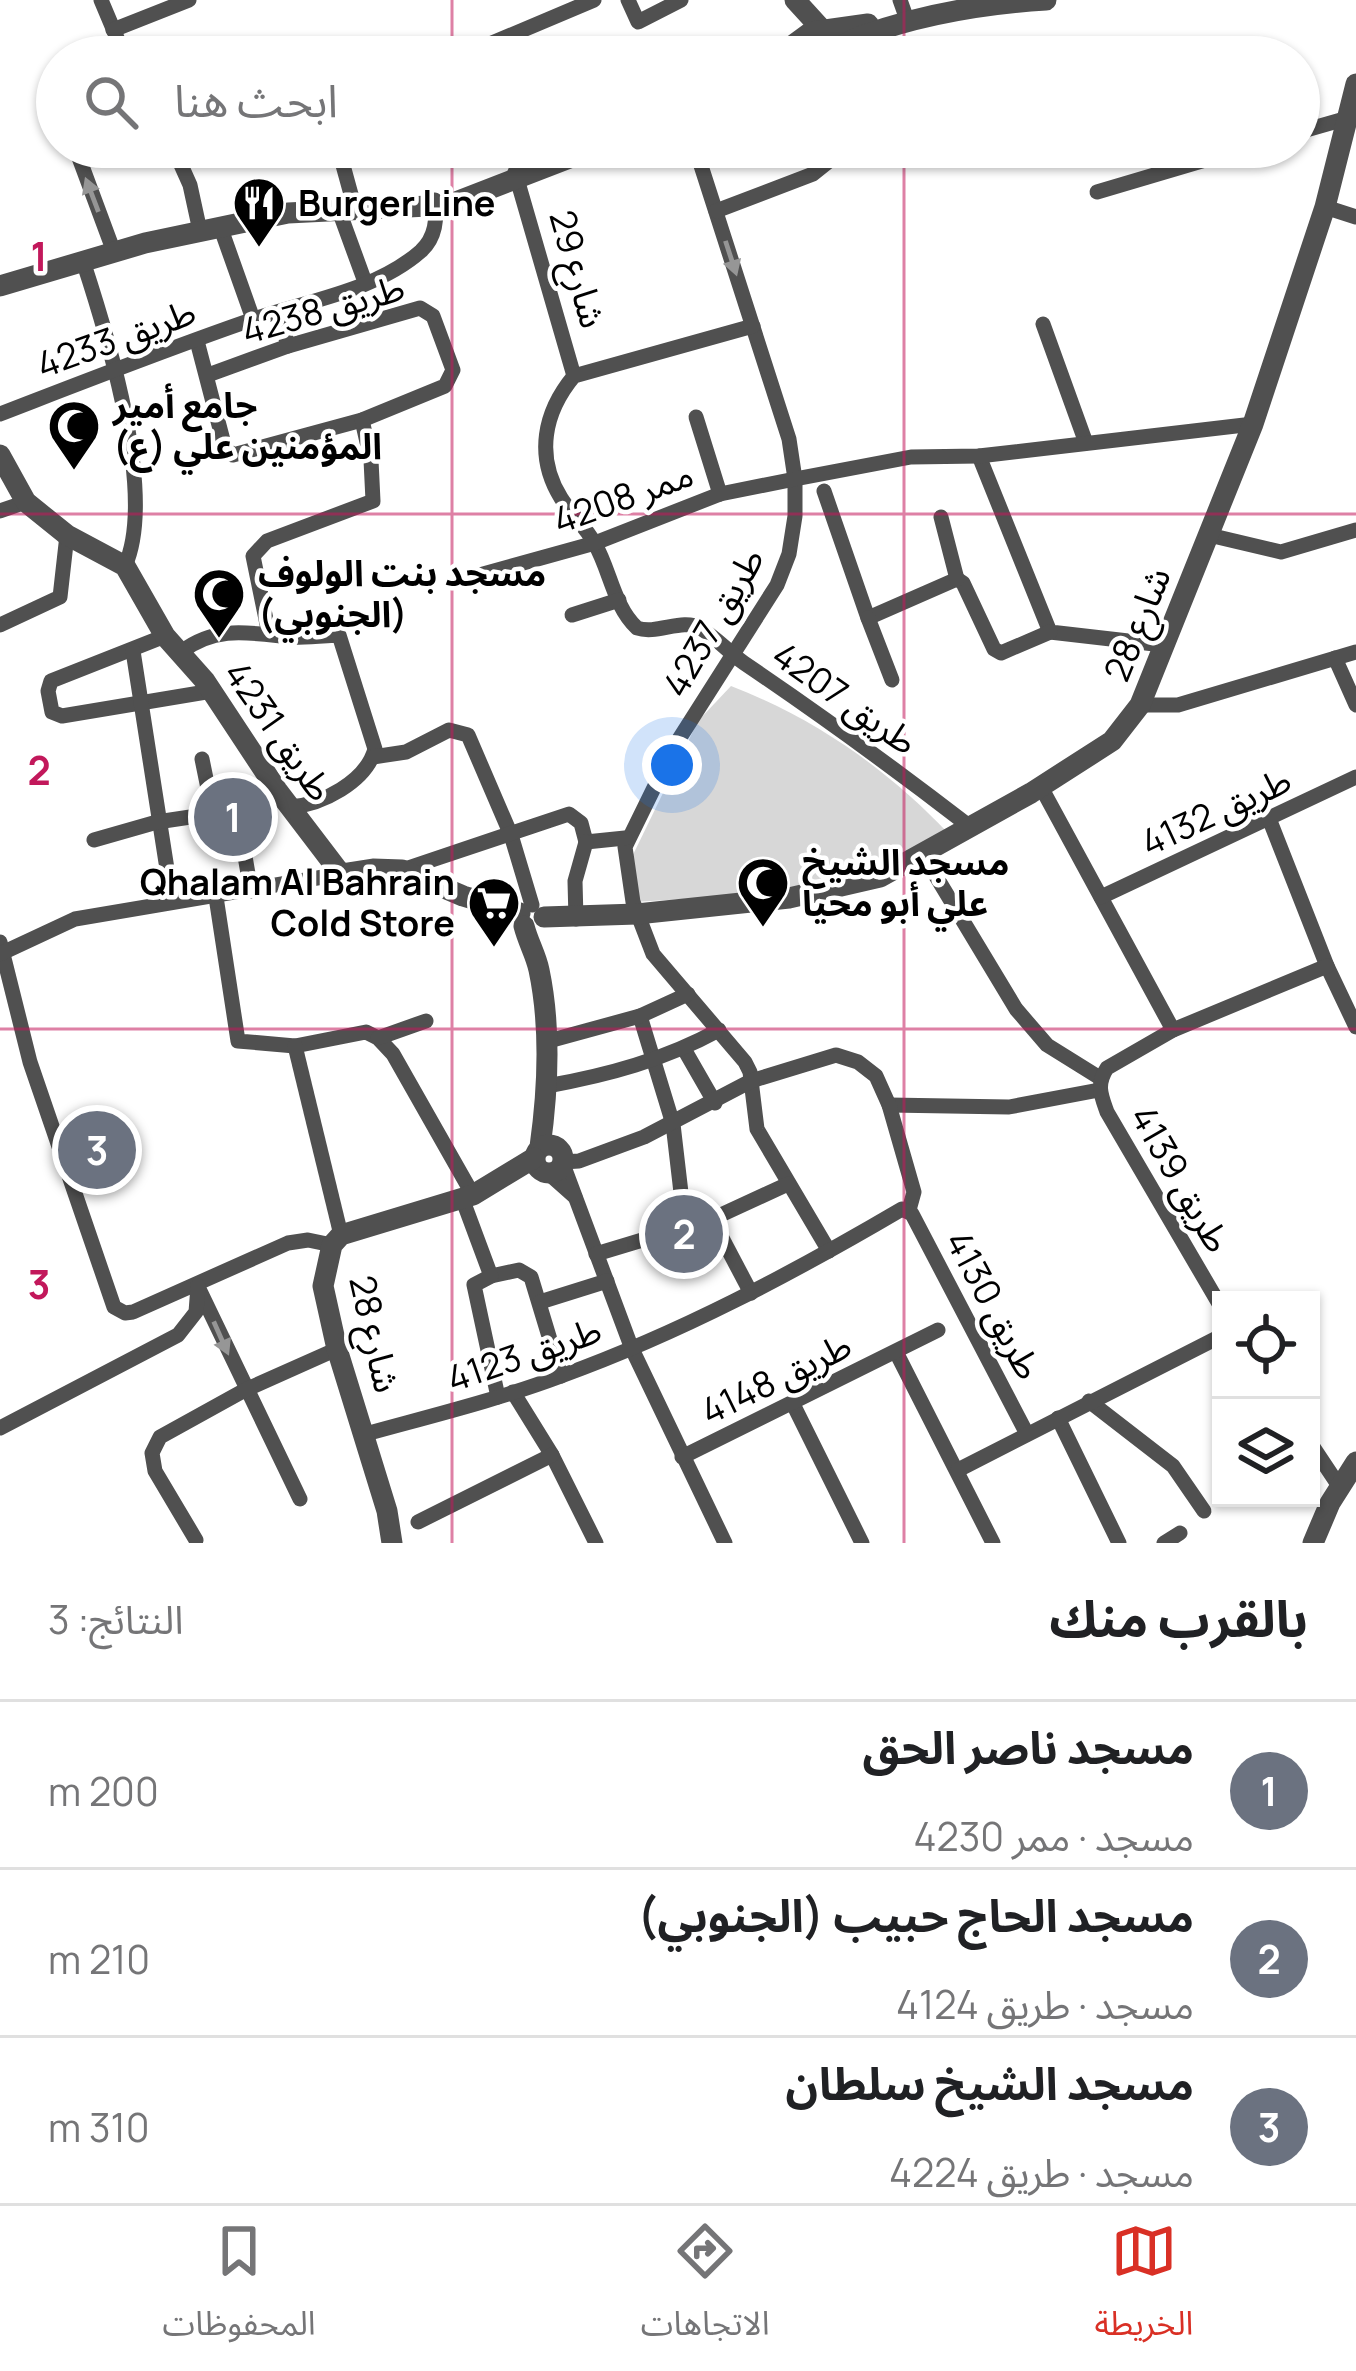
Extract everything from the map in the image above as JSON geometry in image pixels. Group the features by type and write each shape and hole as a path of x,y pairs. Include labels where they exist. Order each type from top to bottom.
{"street":[{"path":"100,0 116,36"},
{"path":"113,30 189,0"},
{"path":"510,36 561,6 594,0"},
{"path":"628,0 638,22 681,0"},
{"path":"809,36 795,0 824,29 858,27 903,7 968,0"},
{"path":"861,36 923,17 1046,0"},
{"path":"821,36 824,29"},
{"name":"شارع 28","path":"401,870 532,917 638,914 815,894 880,877 1041,787 1112,741 1140,705 1253,424 1324,207 1356,84"},
{"path":"1320,126 1348,118"},
{"path":"83,168 112,248"},
{"path":"182,168 206,226"},
{"path":"341,168 365,282"},
{"name":"شارع 29","path":"516,177 533,168"},
{"name":"شارع 29","path":"0,276 206,226 345,203 435,202 541,168"},
{"name":"طريق 4237","path":"626,838 674,747 777,586 789,554 795,478 789,440 702,168"},
{"path":"716,212 820,168"},
{"path":"1097,192 1179,168"},
{"name":"شارع 29","path":"516,177 574,376"},
{"name":"طريق 4233","path":"0,414 365,282 423,249 434,232 435,202"},
{"path":"1324,207 1356,217"},
{"name":"طريق 4233","path":"206,226 253,319"},
{"name":"شارع 29","path":"0,286 112,248"},
{"path":"0,454 26,502 67,535 125,566 136,528 117,370 83,261"},
{"name":"طريق 4238","path":"197,341 225,448 233,455 362,420 445,386 453,370 433,316 428,310 411,309 208,375"},
{"path":"279,312 287,346"},
{"path":"1043,324 1086,443"},
{"path":"572,615 619,600 595,543 559,496 546,452 555,399 574,376 753,326"},
{"name":"ممر 4208","path":"696,417 721,494"},
{"path":"269,634 253,556 267,541 373,501 362,420"},
{"name":"ممر 4208","path":"476,576 595,543 721,494 795,478 911,457 979,456 1253,424"},
{"path":"979,456 1050,632"},
{"path":"824,490 892,680"},
{"path":"0,511 26,502"},
{"path":"940,517 957,579 994,649 1011,651 1050,632 1163,645"},
{"path":"1209,535 1281,552 1356,530"},
{"path":"0,625 60,597 67,535"},
{"name":"طريق 4231","path":"125,566 173,644 212,691 283,799 341,874"},
{"path":"868,618 957,579"},
{"name":"طريق 4207","path":"619,600 637,628 694,626 849,734 969,826"},
{"path":"94,840 157,822 283,799 310,806 362,772 373,757 375,749 339,635 296,637 232,630 134,651 51,680 48,691 56,716 212,691"},
{"path":"134,651 172,901"},
{"path":"1140,705 1178,705 1356,652"},
{"path":"1335,658 1356,705"},
{"path":"373,757 406,752 448,730 469,735 511,835 532,917 530,949 536,958 555,1159 673,1124 751,1081 836,1055 858,1062 876,1076 889,1105 914,1192 905,1209"},
{"path":"202,758 213,814"},
{"name":"طريق 4132","path":"1101,897 1356,778"},
{"path":"1041,787 1173,1030 1327,966"},
{"path":"237,810 251,891"},
{"path":"295,1046 337,1240 288,1243 198,1286 133,1312 120,1312 114,1307 30,1062 1,950 75,919 374,869 401,870 569,814 581,823 586,842 575,881 576,919"},
{"path":"1270,821 1356,1027"},
{"path":"586,842 626,838 638,914 653,954 745,1062 757,1129 829,1252"},
{"name":"طريق 4139","path":"922,853 1016,1009 1047,1045 1100,1084"},
{"path":"216,897 235,1038 243,1043 295,1046 372,1035 426,1021"},
{"path":"545,1042 640,1016 688,994"},
{"path":"640,1016 673,1124 685,1227"},
{"path":"548,1095 684,1049 719,1030"},
{"name":"طريق 4139","path":"1173,1030 1107,1068 1100,1084 1107,1112 1212,1292"},
{"path":"372,1035 393,1054 467,1197 491,1276"},
{"path":"684,1049 715,1103"},
{"path":"889,1105 1009,1107 1100,1084"},
{"name":"شارع 28","path":"392,1543 322,1286 337,1240 467,1197 498,1181 508,1170 555,1159"},
{"name":"طريق 4123","path":"555,1159 575,1197 632,1348 725,1543"},
{"path":"596,1254 712,1219 788,1184"},
{"name":"طريق 4123","path":"366,1434 506,1395 632,1348 751,1293 905,1209"},
{"name":"طريق 4130","path":"905,1209 1028,1434"},
{"path":"712,1219 751,1293"},
{"path":"561,1376 526,1270 491,1276 474,1285 506,1395 552,1455 596,1543"},
{"path":"539,1302 607,1281"},
{"path":"198,1286 300,1498"},
{"path":"0,1428 178,1335 196,1312 198,1286"},
{"name":"طريق 4148","path":"682,1456 938,1330"},
{"path":"958,1470 1212,1340"},
{"path":"196,1540 154,1471 154,1444 167,1431 245,1390 337,1349"},
{"name":"طريق 4148","path":"896,1352 992,1543"},
{"path":"1089,1401 1173,1466 1204,1511"},
{"path":"793,1404 862,1543"},
{"path":"1058,1418 1119,1543"},
{"path":"418,1522 552,1455"},
{"path":"1320,1458 1339,1486"},
{"path":"1313,1543 1339,1486 1356,1462"},
{"path":"1164,1543 1180,1533"}],"shaded area":[{"path":"731,686 791,713 847,747 947,832 872,871 810,891 635,902 629,863 698,721"}],"place":[{"name":"Burger Line","path":"259,249"},
{"name":"جامع أمير المؤمنين علي (ع)","path":"74,472"},
{"name":"مسجد بنت الولوف (الجنوبي)","path":"219,640"},
{"name":"مسجد ناصر الحق","path":"233,817"},
{"name":"مسجد الشيخ علي أبو محيا","path":"763,929"},
{"name":"Qhalam Al Bahrain Cold Store","path":"494,949"},
{"name":"مسجد الشيخ سلطان","path":"97,1150"},
{"name":"مسجد الحاج حبيب (الجنوبي)","path":"684,1234"}]}
